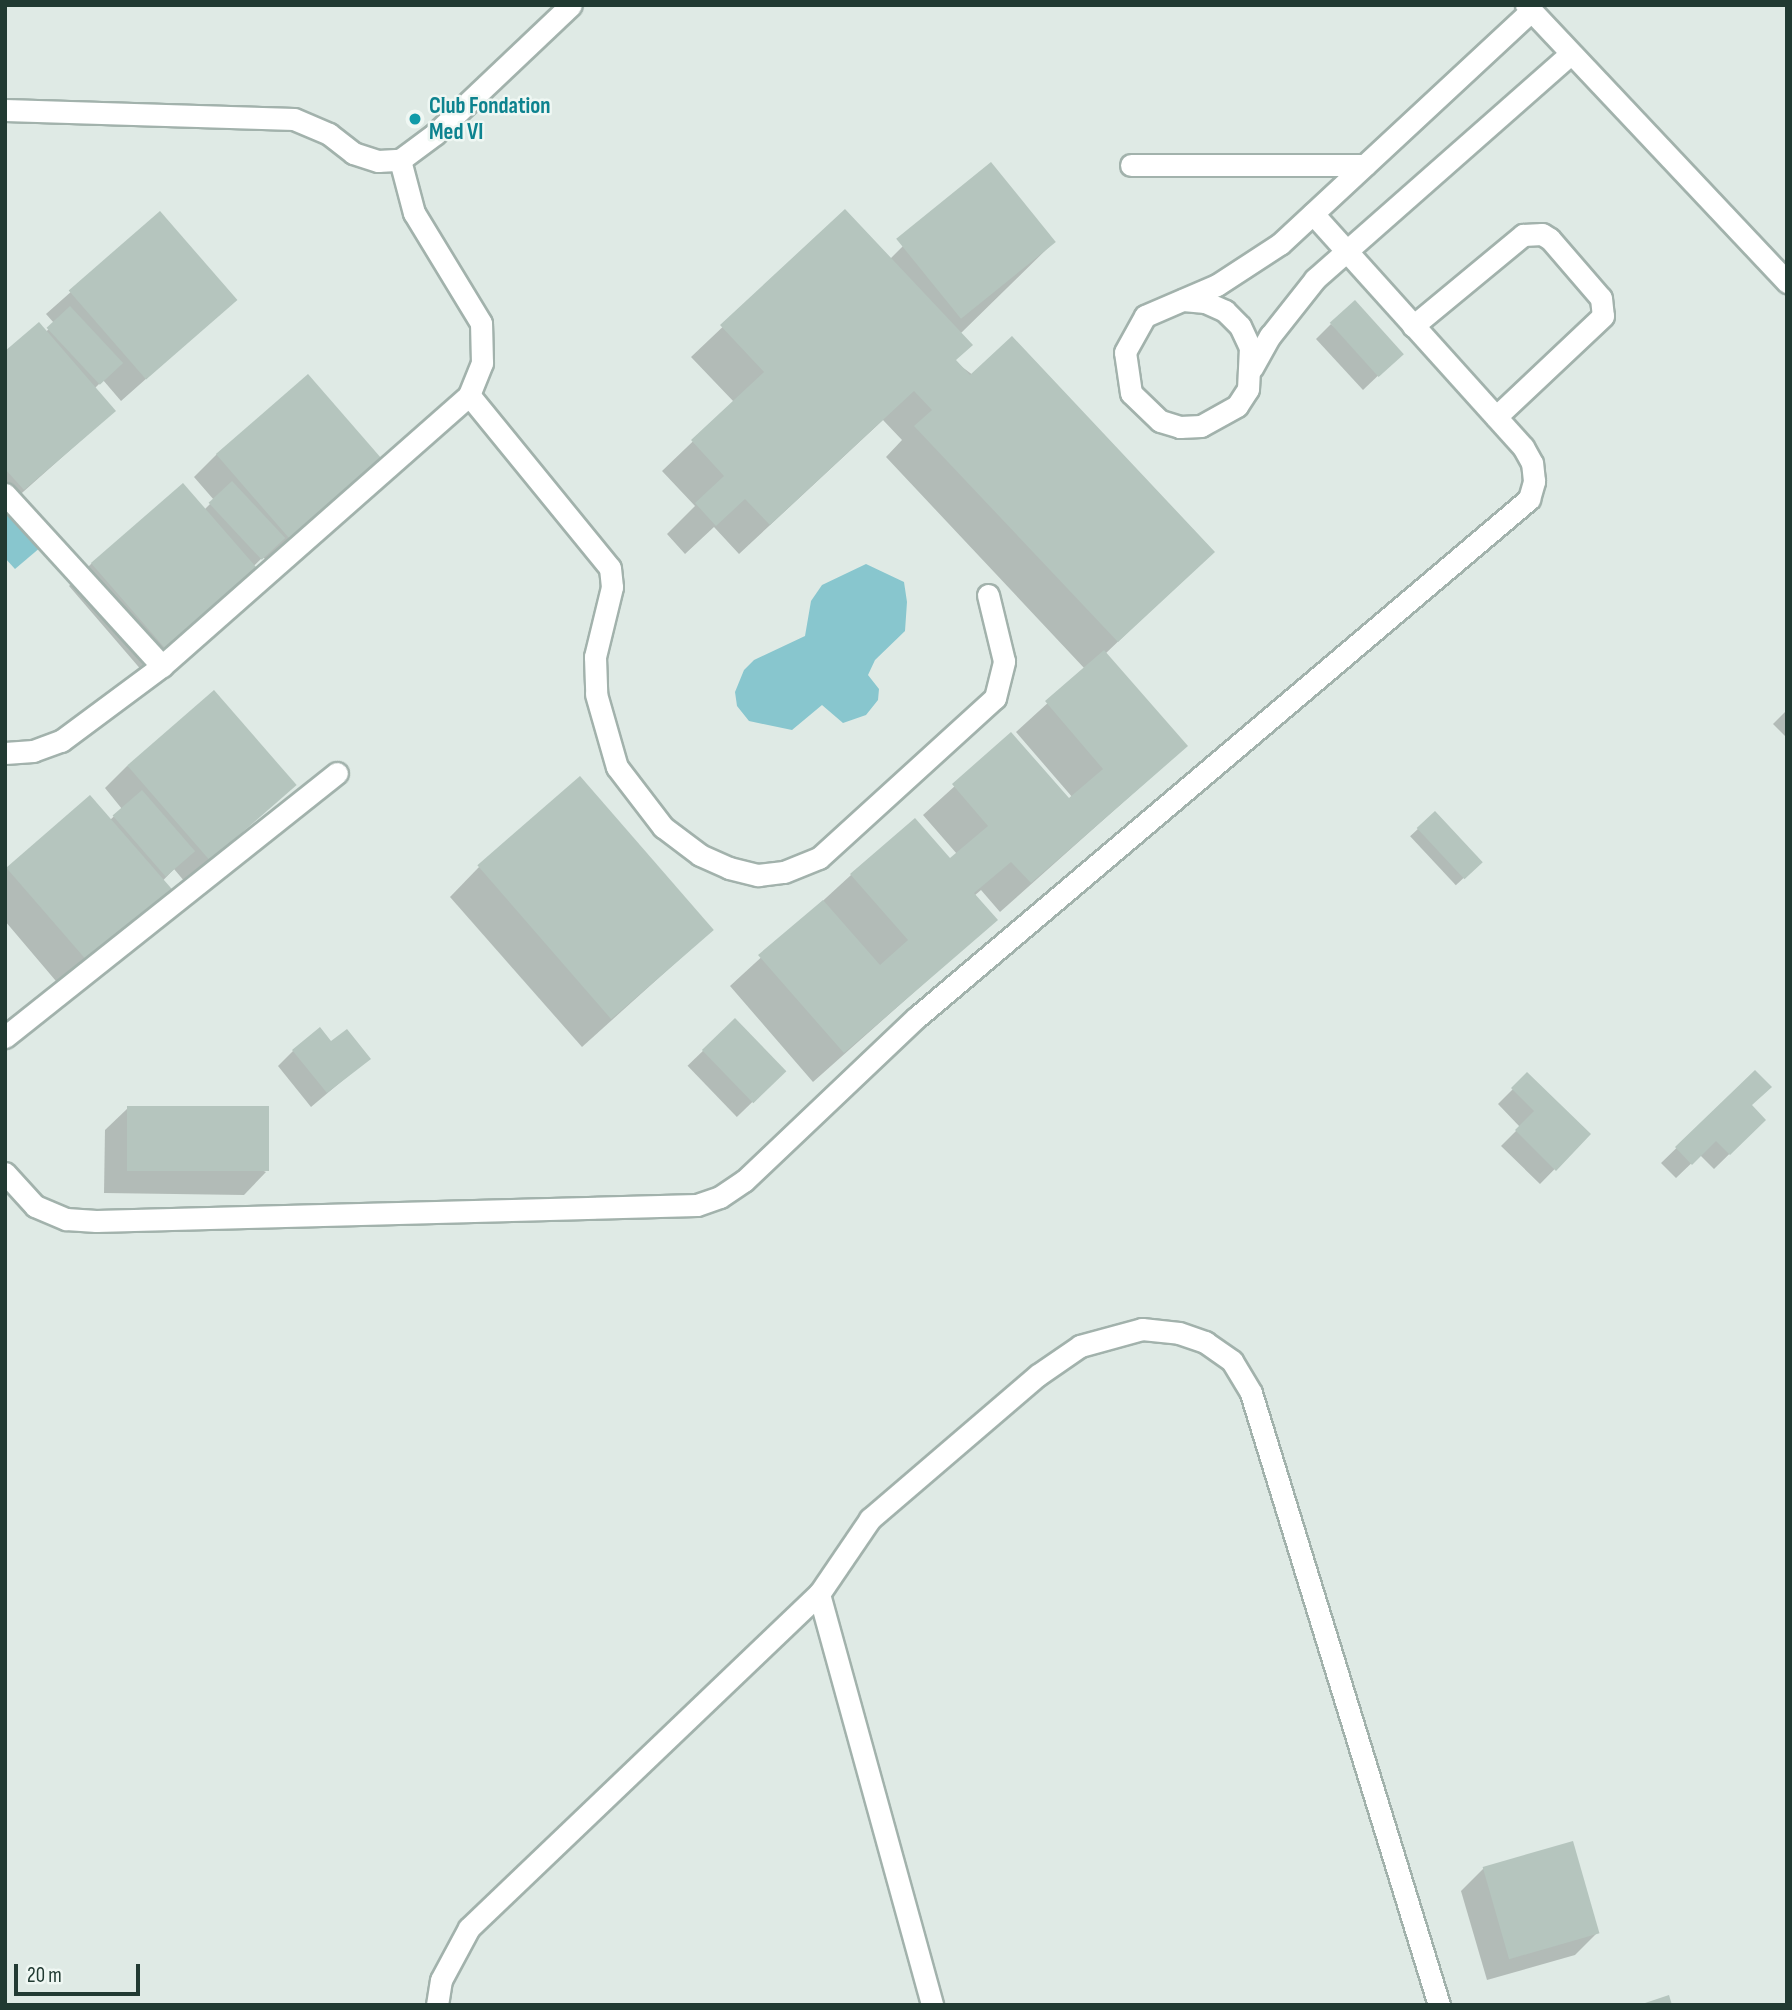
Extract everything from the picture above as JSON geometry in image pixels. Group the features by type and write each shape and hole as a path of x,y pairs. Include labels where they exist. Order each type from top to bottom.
{"street":[{"path":"5,110 294,119 329,134 353,153 378,161 400,160 435,134 571,5"},
{"path":"1183,300 1205,302 1225,311 1240,326 1250,347 1252,368 1248,388 1237,406 1201,426 1170,424 1143,409 1131,393 1125,372 1132,333 1145,316 1183,300 1250,265 1313,214 1528,8 1787,282"},
{"path":"1252,368 1291,307 1346,251 1571,53"},
{"path":"5,752 33,751 61,741 162,666 469,395 482,363 481,323 414,213 400,160"},
{"path":"1131,165 1365,165"},
{"path":"5,1173 35,1206 66,1219 96,1221 697,1205 720,1197 744,1181 917,1017 1517,513 1529,499 1534,481 1532,463 1496,417 1313,214"},
{"path":"1413,326 1523,234 1542,234 1550,239 1601,298 1603,316 1496,417"},
{"path":"469,395 610,568 612,587 595,657 596,694 617,767 663,827 700,856 729,868 758,875 785,872 819,858 978,715 998,691 1004,661 988,595"},
{"path":"5,494 162,666"},
{"path":"5,1037 337,773"},
{"path":"437,2005 441,1980 469,1928 818,1594 870,1519 1038,1375 1080,1346 1142,1329 1179,1333 1205,1342 1232,1361 1251,1393 1438,2005"},
{"path":"818,1594 932,2005"}],"water":[{"path":"5,506 48,541 15,569 5,558"},
{"path":"866,564 904,582 907,602 905,631 875,660 868,675 879,689 878,700 866,715 843,723 822,705 792,730 749,721 737,706 735,692 744,670 754,660 805,636 811,601 822,585"}],"building":[{"path":"991,162 1056,242 961,319 896,239"},
{"path":"845,209 973,345 956,360 970,375 1012,336 1215,552 1118,642 914,426 932,410 914,391 770,525 745,499 716,526 695,503 724,476 691,440 764,372 720,325"},
{"path":"160,211 237,300 146,379 69,290"},
{"path":"1355,300 1404,354 1379,377 1330,323"},
{"path":"70,306 123,363 100,385 47,328"},
{"path":"39,322 116,411 24,490 5,469 5,351"},
{"path":"308,374 385,463 293,543 216,454"},
{"path":"232,481 285,538 262,560 209,503"},
{"path":"183,483 260,572 168,652 91,563"},
{"path":"1104,650 1188,746 1031,883 1011,862 974,893 998,920 844,1053 758,955 823,900 880,965 908,940 850,874 915,818 950,858 988,826 952,784 1011,732 1069,798 1103,769 1045,701"},
{"path":"214,690 297,785 210,861 127,765"},
{"path":"580,776 714,930 611,1019 477,865"},
{"path":"142,790 195,851 166,877 113,816"},
{"path":"90,795 173,891 90,964 6,868"},
{"path":"1435,811 1483,862 1464,879 1417,828"},
{"path":"735,1018 786,1071 753,1103 702,1050"},
{"path":"320,1027 331,1041 347,1029 371,1059 327,1093 292,1050"},
{"path":"1755,1070 1772,1087 1752,1105 1766,1120 1730,1155 1716,1141 1692,1165 1675,1147"},
{"path":"1527,1072 1591,1134 1556,1171 1515,1130 1534,1111 1511,1088"},
{"path":"127,1106 269,1106 269,1171 127,1171"},
{"path":"1573,1841 1599,1933 1509,1959 1483,1867"},
{"path":"1669,1995 1672,2005 1642,2005 1642,2004"}],"place":[{"name":"Club Fondation Med VI","path":"415,119"}]}
